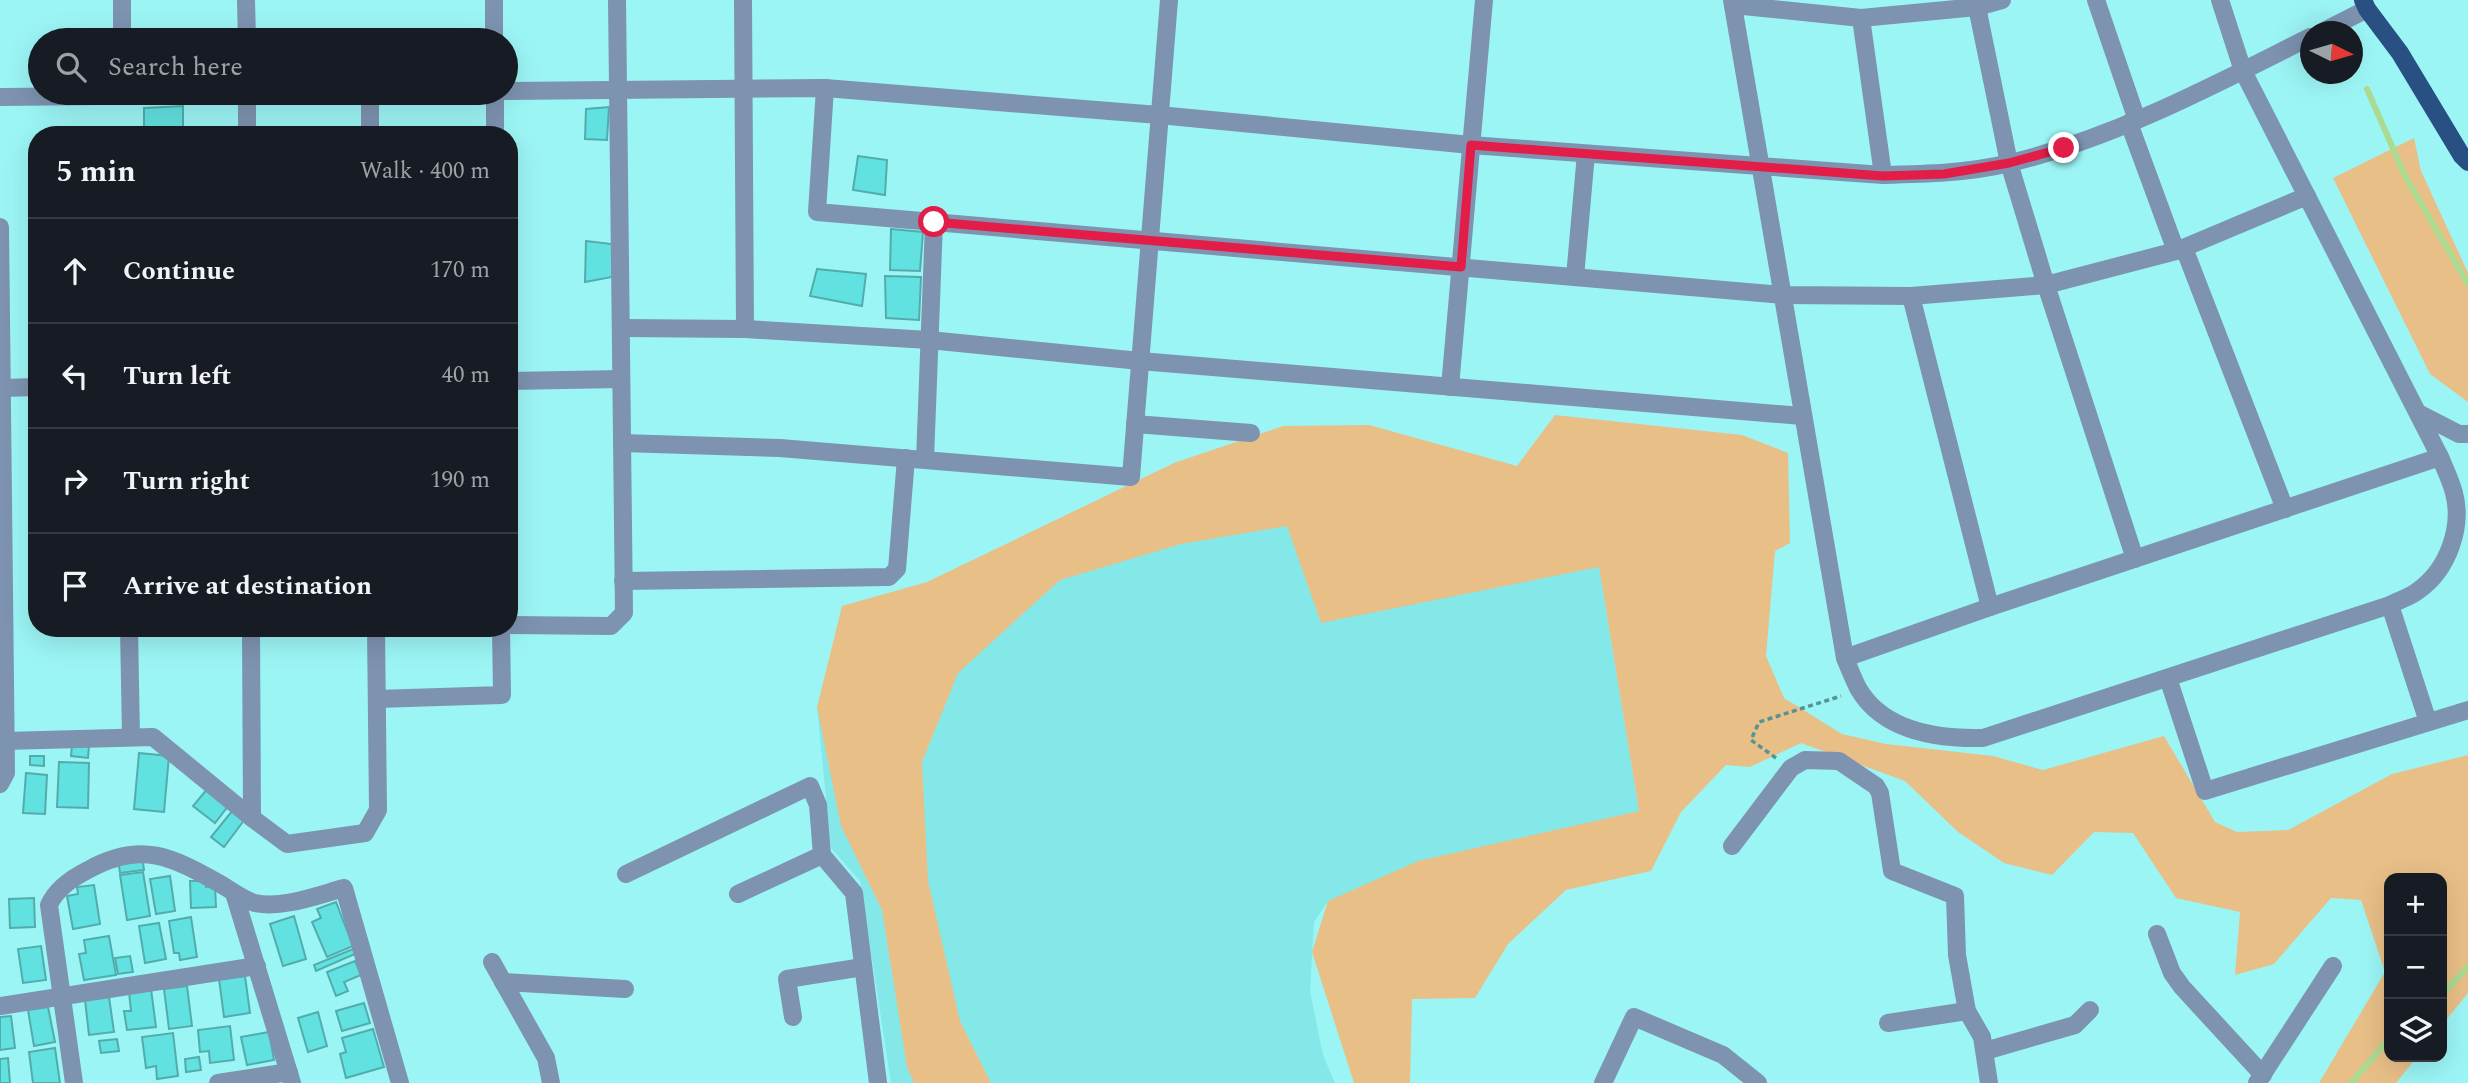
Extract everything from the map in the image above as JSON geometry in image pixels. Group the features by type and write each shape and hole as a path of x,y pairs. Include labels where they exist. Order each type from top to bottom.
{"main road":[{"path":"2365,5 2400,53 2468,162"}],"street":[{"path":"122,0 122,28"},
{"path":"246,0 247,28"},
{"path":"494,0 494,28"},
{"path":"518,625 611,625 624,613 617,0"},
{"path":"743,0 745,329"},
{"path":"622,443 780,447 1131,477 1169,0"},
{"path":"1450,387 1484,0"},
{"path":"2002,0 1977,6 1861,18 1733,3 1762,166 1801,416 1845,658 1859,690 1878,711 1900,725 1925,734 1953,738 1983,738 2390,605 2419,591 2438,571 2451,547 2457,522 2455,493 2440,457 2244,71 2220,0"},
{"path":"2096,0 2133,121 2180,250 2285,509"},
{"path":"2340,21 2365,5"},
{"path":"1977,6 2009,163 2136,559"},
{"path":"1861,18 1883,176"},
{"path":"518,91 825,88 1160,115 1471,145 1883,176 1944,174 2009,163 2064,148 2133,121 2300,43"},
{"path":"825,88 817,212 1782,295 1910,296 2046,285 2117,269 2180,250 2307,196"},
{"path":"0,97 28,97"},
{"path":"247,105 247,126"},
{"path":"370,105 370,126"},
{"path":"495,105 495,126"},
{"path":"1575,277 1586,154"},
{"path":"925,460 934,222"},
{"path":"0,228 6,773 0,784"},
{"path":"1910,296 1990,607"},
{"path":"621,328 745,329 929,340 1140,361 1801,416"},
{"path":"518,381 621,379"},
{"path":"2,388 28,387"},
{"path":"2418,413 2459,434 2468,434"},
{"path":"1135,424 1251,433"},
{"path":"1845,658 2440,457"},
{"path":"623,581 889,577 897,569 906,458"},
{"path":"2390,605 2428,722"},
{"path":"129,637 131,737"},
{"path":"251,637 252,818"},
{"path":"5,741 153,737 287,844 365,833 378,810 376,637"},
{"path":"377,699 502,695 501,637"},
{"path":"2168,678 2205,791 2468,709"},
{"path":"1732,846 1791,768 1805,760 1839,761 1876,786 1880,793 1892,871 1955,895 1957,955 1967,1011 1982,1037 1989,1083"},
{"path":"626,874 810,786 818,805 822,855 854,893 878,1083"},
{"path":"74,1083 49,905 54,894 78,875 104,861 129,853 155,855 190,868 255,903 291,902 344,888 400,1083"},
{"path":"738,894 822,855"},
{"path":"218,1083 290,1077 234,892"},
{"path":"2157,934 2172,973 2260,1079 2333,966"},
{"path":"492,962 546,1058 551,1083"},
{"path":"0,1006 257,966"},
{"path":"793,1017 787,979 863,967"},
{"path":"503,982 625,989"},
{"path":"1984,1051 2075,1025 2090,1010"},
{"path":"1888,1023 1967,1011"},
{"path":"1603,1083 1634,1017 1723,1055 1758,1083"}],"path":[{"path":"1791,768 1751,740 1759,722 1859,690"}],"shaded area":[{"path":"2414,138 2421,171 2468,273 2468,402 2430,374 2333,178"},
{"path":"1555,415 1742,435 1788,453 1790,543 1775,551 1766,656 1784,698 1842,734 1886,744 1993,756 2043,770 2164,736 2215,822 2237,832 2288,830 2392,774 2468,755 2468,993 2447,1019 2447,873 2384,873 2384,969 2361,900 2331,898 2274,964 2235,975 2240,912 2176,898 2133,833 2094,832 2052,875 2004,863 1958,832 1905,781 1801,743 1750,767 1726,765 1681,812 1651,871 1566,890 1508,944 1475,998 1412,999 1410,1083 1354,1083 1312,952 1328,901 1418,861 1639,811 1599,567 1321,623 1287,526 1181,544 1060,580 958,673 922,762 928,881 960,1021 991,1083 914,1083 907,1067 882,910 841,826 817,707 842,606 927,582 1174,463 1283,426 1369,425 1517,466"},
{"path":"1287,525 1595,541 1642,829 1328,901 1314,922 1310,991 1323,1055 1335,1083 891,1083 860,881 831,848 817,707 870,617 1025,572"},
{"path":"2384,974 2384,1062 2413,1062 2396,1083 2319,1083"}],"building":[{"path":"183,106 183,126 144,126 144,108"},
{"path":"609,107 607,140 585,139 586,109"},
{"path":"858,156 887,160 885,195 853,190"},
{"path":"891,229 923,232 920,271 890,270"},
{"path":"586,241 620,245 612,277 585,282"},
{"path":"817,269 866,274 862,306 810,296"},
{"path":"885,276 921,277 919,320 886,318"},
{"path":"72,745 89,746 88,758 71,756"},
{"path":"139,753 169,756 164,812 134,809"},
{"path":"30,756 44,756 44,766 30,765"},
{"path":"59,762 89,763 88,808 57,807"},
{"path":"26,773 47,775 45,814 23,813"},
{"path":"208,788 229,805 215,823 193,806"},
{"path":"233,810 245,819 224,847 211,837"},
{"path":"142,856 144,870 120,873 118,860"},
{"path":"143,872 150,916 127,920 120,875"},
{"path":"170,876 175,911 156,914 150,879"},
{"path":"190,881 206,881 206,887 215,886 216,907 191,908"},
{"path":"94,885 100,924 73,929 67,896 78,894 77,887"},
{"path":"34,898 35,927 10,928 9,899"},
{"path":"336,902 353,946 327,957 312,922 321,918 317,909"},
{"path":"294,916 306,959 283,966 270,924"},
{"path":"191,917 197,957 180,960 179,953 174,953 169,921"},
{"path":"159,923 166,959 145,963 139,926"},
{"path":"109,936 116,975 84,980 79,954 86,953 84,940"},
{"path":"41,946 46,980 23,983 18,949"},
{"path":"353,949 355,954 316,971 314,965"},
{"path":"130,956 133,972 118,974 115,958"},
{"path":"355,961 361,975 344,982 348,991 336,996 327,972"},
{"path":"245,976 250,1013 224,1017 219,979"},
{"path":"187,986 192,1026 169,1029 164,989"},
{"path":"151,989 156,1027 127,1030 124,1011 131,1011 129,992"},
{"path":"109,997 114,1032 89,1035 85,1000"},
{"path":"364,1003 370,1023 342,1031 336,1011"},
{"path":"48,1007 55,1042 34,1046 28,1010"},
{"path":"318,1012 327,1046 308,1052 298,1018"},
{"path":"11,1016 15,1048 0,1050 0,1017"},
{"path":"230,1026 234,1060 210,1063 209,1051 200,1052 198,1030"},
{"path":"373,1029 384,1067 346,1078 340,1054 346,1052 342,1038"},
{"path":"269,1032 274,1060 247,1065 241,1037"},
{"path":"173,1033 178,1076 157,1079 156,1066 146,1068 142,1037"},
{"path":"117,1039 119,1051 101,1053 99,1041"},
{"path":"55,1048 60,1083 33,1083 29,1052"},
{"path":"199,1057 201,1070 186,1072 185,1059"},
{"path":"8,1058 10,1083 0,1083 0,1059"}],"waterway":[{"path":"2367,89 2405,176 2468,284"},
{"path":"2447,989 2468,967"},
{"path":"2351,1083 2384,1045"}],"route":[{"path":"934,222 1461,267 1471,145 1883,176 1944,174 2009,163 2064,148"}]}
